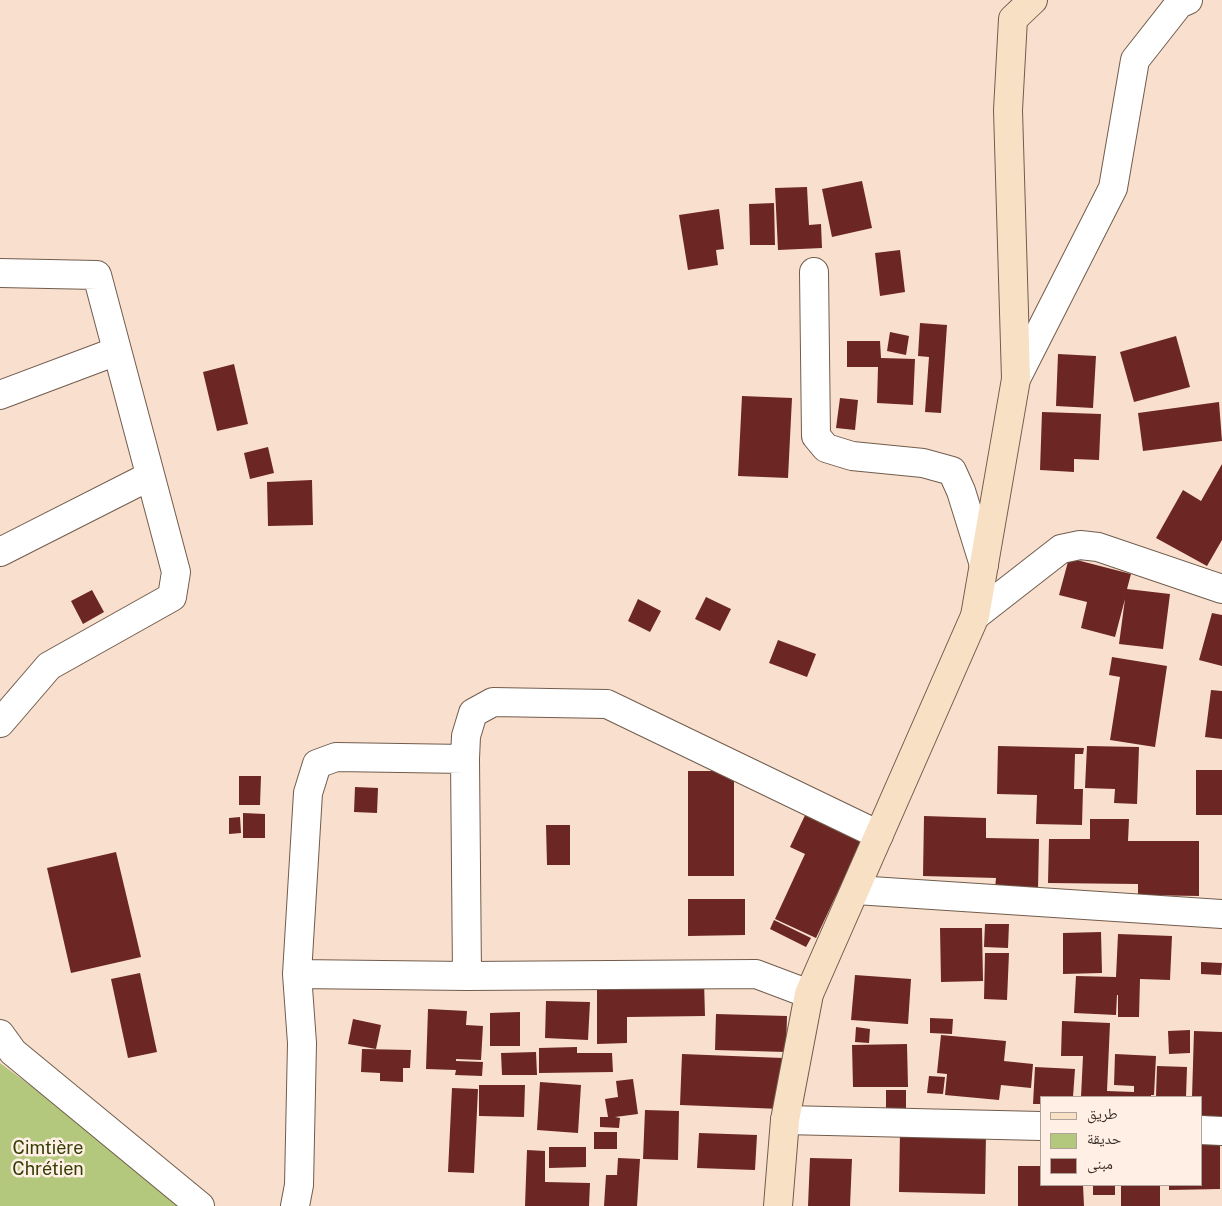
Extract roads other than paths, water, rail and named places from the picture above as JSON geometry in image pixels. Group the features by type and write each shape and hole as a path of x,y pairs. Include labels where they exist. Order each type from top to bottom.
{"main road":[{"path":"778,1206 786,1120 809,994 975,616 1016,379 1008,110 1013,19 1033,0"}],"street":[{"path":"1016,379 1113,188 1135,60 1179,4 1188,0"},
{"path":"814,272 816,436 826,448 852,456 923,463 952,471 961,491 984,564"},
{"path":"0,273 97,275 176,572 172,597 49,666 0,723"},
{"path":"0,395 117,351"},
{"path":"0,552 150,476"},
{"path":"975,616 1061,549 1080,545 1098,546 1222,589"},
{"path":"467,976 466,736 473,713 493,702 607,704 880,835"},
{"path":"295,1206 299,1185 302,1043 297,974 308,793 316,764 336,757 465,759"},
{"path":"856,890 1222,914"},
{"path":"297,974 467,976 756,974 809,994"},
{"path":"0,1034 12,1052 200,1206"},
{"path":"786,1120 1040,1126"},
{"path":"1202,1130 1222,1131"}],"park label":[{"name":"Cimtière Chrétien","path":"48,1158"}]}
